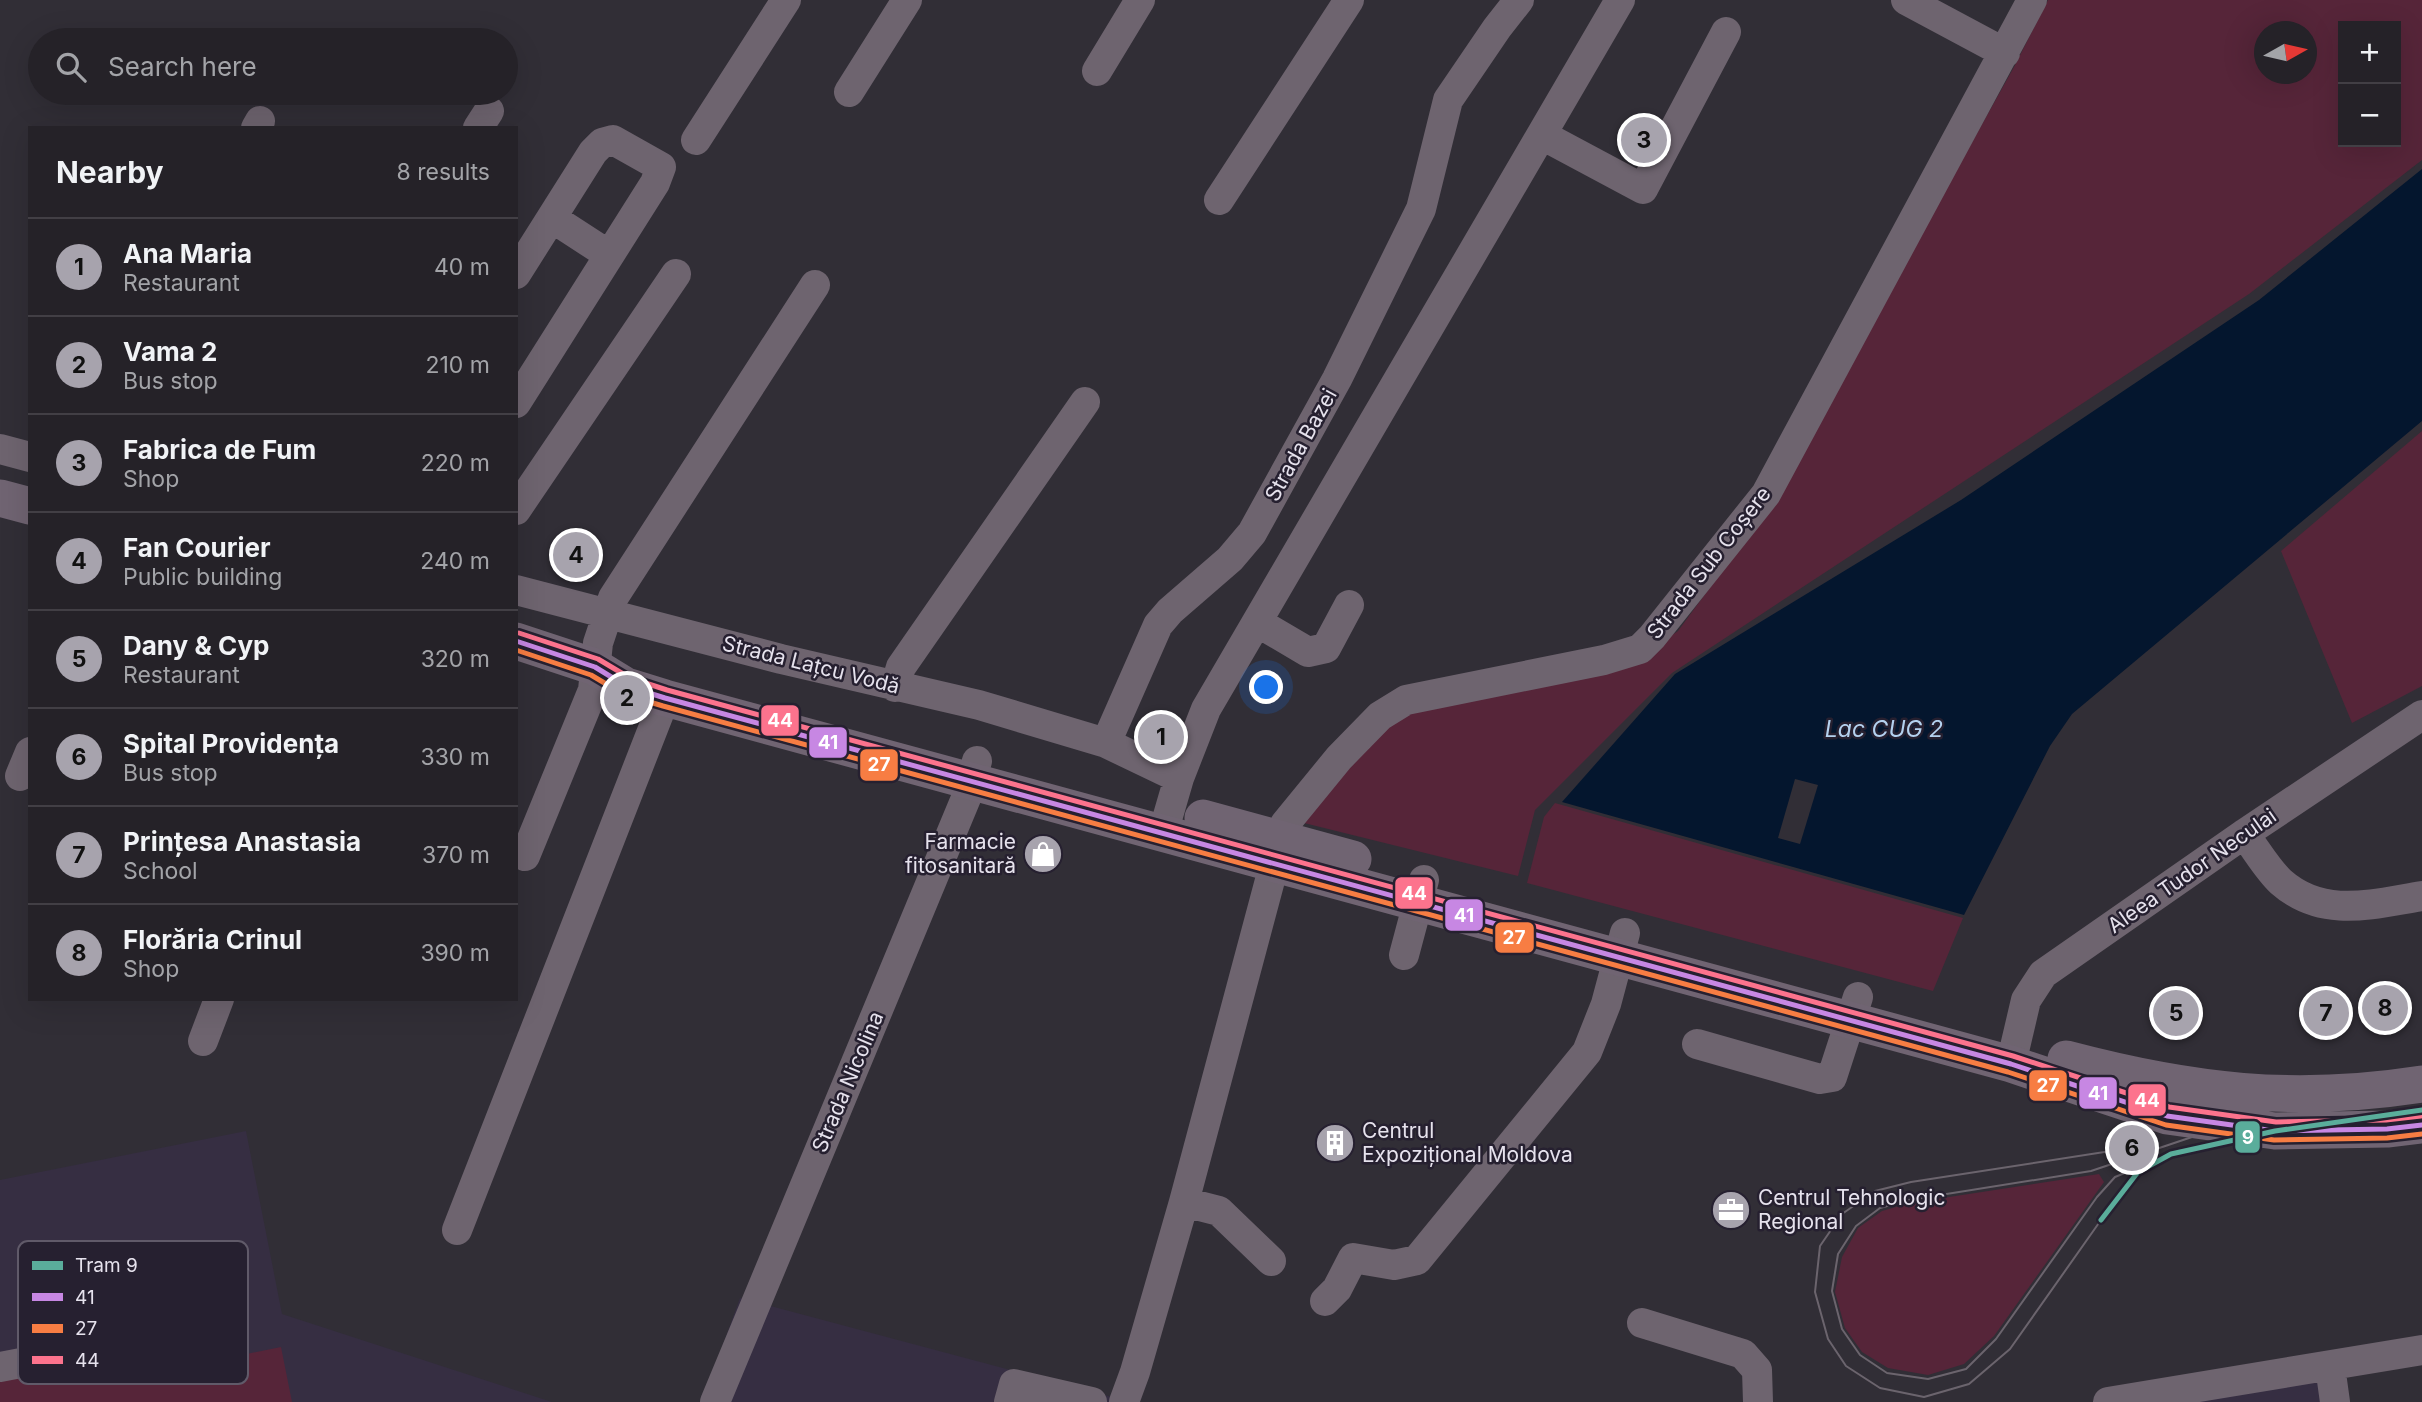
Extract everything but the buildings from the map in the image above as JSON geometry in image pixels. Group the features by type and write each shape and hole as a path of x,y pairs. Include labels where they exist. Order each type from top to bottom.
{"main road":[{"path":"0,498 28,505"},
{"path":"518,642 595,667 626,686 665,698 974,772 1170,807 1278,852 1855,1009 2013,1055 2167,1116 2275,1131 2387,1129 2422,1125"},
{"path":"595,667 630,667 974,772"},
{"path":"2013,1055 2238,1093 2336,1094 2422,1084"}],"street":[{"path":"696,140 786,0"},
{"path":"849,92 907,0"},
{"path":"1097,71 1140,0"},
{"path":"1219,200 1349,0"},
{"name":"Strada Bazei","path":"1106,743 1158,625 1170,611 1230,559 1252,533 1337,379 1421,209 1448,100 1519,0"},
{"path":"1106,743 1170,807 1206,709 1620,0"},
{"path":"1906,0 2005,53"},
{"name":"Strada Sub Coșere","path":"1124,1402 1184,1202 1285,824 1339,758 1380,716 1406,700 1604,660 1640,649 1652,637 1766,494 2032,0"},
{"path":"1542,135 1643,189 1726,32"},
{"path":"518,267 526,239 552,218 593,152 602,143 613,140 661,167 655,183 518,400"},
{"path":"552,218 609,255"},
{"path":"518,507 676,274"},
{"path":"525,856 591,694 598,643 607,612 620,587 815,285"},
{"path":"895,687 901,667 1085,402"},
{"name":"Strada Lațcu Vodă","path":"518,590 781,659 979,705 1106,743"},
{"path":"1257,622 1308,652 1326,648 1349,605"},
{"path":"457,1230 665,698"},
{"name":"Aleea Tudor Neculai","path":"2013,1055 2026,1000 2043,974 2244,834 2422,715"},
{"name":"Strada Nicolina","path":"715,1402 974,772"},
{"path":"2244,834 2280,881 2309,901 2332,906 2359,906 2422,896"},
{"path":"1404,955 1421,891"},
{"path":"1325,1301 1337,1289 1353,1258 1394,1265 1417,1259 1587,1052 1606,1004 1622,945"},
{"path":"203,1041 218,1001"},
{"path":"1696,1044 1820,1079 1832,1077 1855,1009"},
{"path":"1184,1202 1219,1211 1271,1261"},
{"path":"1642,1323 1744,1354 1757,1370 1758,1402"},
{"path":"2109,1402 2422,1350"},
{"path":"0,1367 18,1364"},
{"path":"2321,1368 2335,1402"},
{"path":"1009,1402 1014,1384 1091,1402"}],"shaded area":[{"path":"2048,0 2422,0 2422,160 2249,294 1672,673 1535,810 1518,876 1300,822 1403,710 1638,658 1678,631 1766,511 2014,67"},
{"path":"2422,431 2422,686 2352,723 2281,551"},
{"path":"1555,803 1963,918 1933,991 1527,883 1544,817"},
{"path":"246,1131 282,1314 552,1402 0,1402 0,1180"},
{"path":"2099,1174 2104,1182 1994,1336 1964,1364 1928,1375 1888,1368 1862,1352 1845,1328 1835,1292 1842,1257 1858,1228 1882,1211 1910,1203"},
{"path":"740,1298 1112,1397 1112,1402 702,1402"},
{"path":"281,1347 292,1402 0,1402 0,1378 18,1374 18,1384 248,1384 248,1354"},
{"path":"2319,1381 2322,1402 2168,1402"}],"water":[{"name":"Lac CUG 2","path":"2422,169 2422,421 2072,714 2050,746 1964,915 1562,802 1675,674 1961,500 2259,300"}],"pier":[{"path":"1795,779 1818,785 1800,844 1778,838"}],"tram line":[{"name":"9","path":"2101,1220 2138,1172 2171,1154 2275,1131 2422,1110"},
{"path":"2171,1154 2115,1177 2097,1197 1996,1339 1966,1369 1928,1379 1887,1373 1860,1355 1842,1329 1832,1291 1838,1254 1856,1226 1880,1208 1909,1200 2091,1171 2192,1137"},
{"path":"2101,1220 2010,1349 1969,1384 1924,1397 1880,1388 1846,1366 1828,1339 1815,1292 1820,1246 1842,1214 1875,1191 1911,1182 2143,1146"}],"transit line":[{"name":"44","path":"519,633 598,659 630,678 667,690 2013,1056 2169,1107 2276,1122 2386,1120 2421,1116"},
{"name":"41","path":"518,642 595,667 626,686 665,698 2011,1064 2167,1116 2275,1131 2387,1129 2422,1125"},
{"name":"27","path":"518,651 591,675 623,694 663,706 2008,1072 2166,1125 2274,1140 2387,1138 2422,1134"}],"place":[{"name":"Fabrica de Fum","path":"1644,140"},
{"name":"Fan Courier","path":"576,555"},
{"name":"Vama 2","path":"627,698"},
{"name":"Ana Maria","path":"1161,737"},
{"name":"Farmacie fitosanitară","path":"1043,854"},
{"name":"Florăria Crinul","path":"2385,1008"},
{"name":"Dany & Cyp","path":"2176,1013"},
{"name":"Prințesa Anastasia","path":"2326,1013"},
{"name":"Centrul Expozițional Moldova","path":"1335,1143"},
{"name":"Spital Providența","path":"2132,1148"},
{"name":"Centrul Tehnologic Regional","path":"1731,1210"}]}
